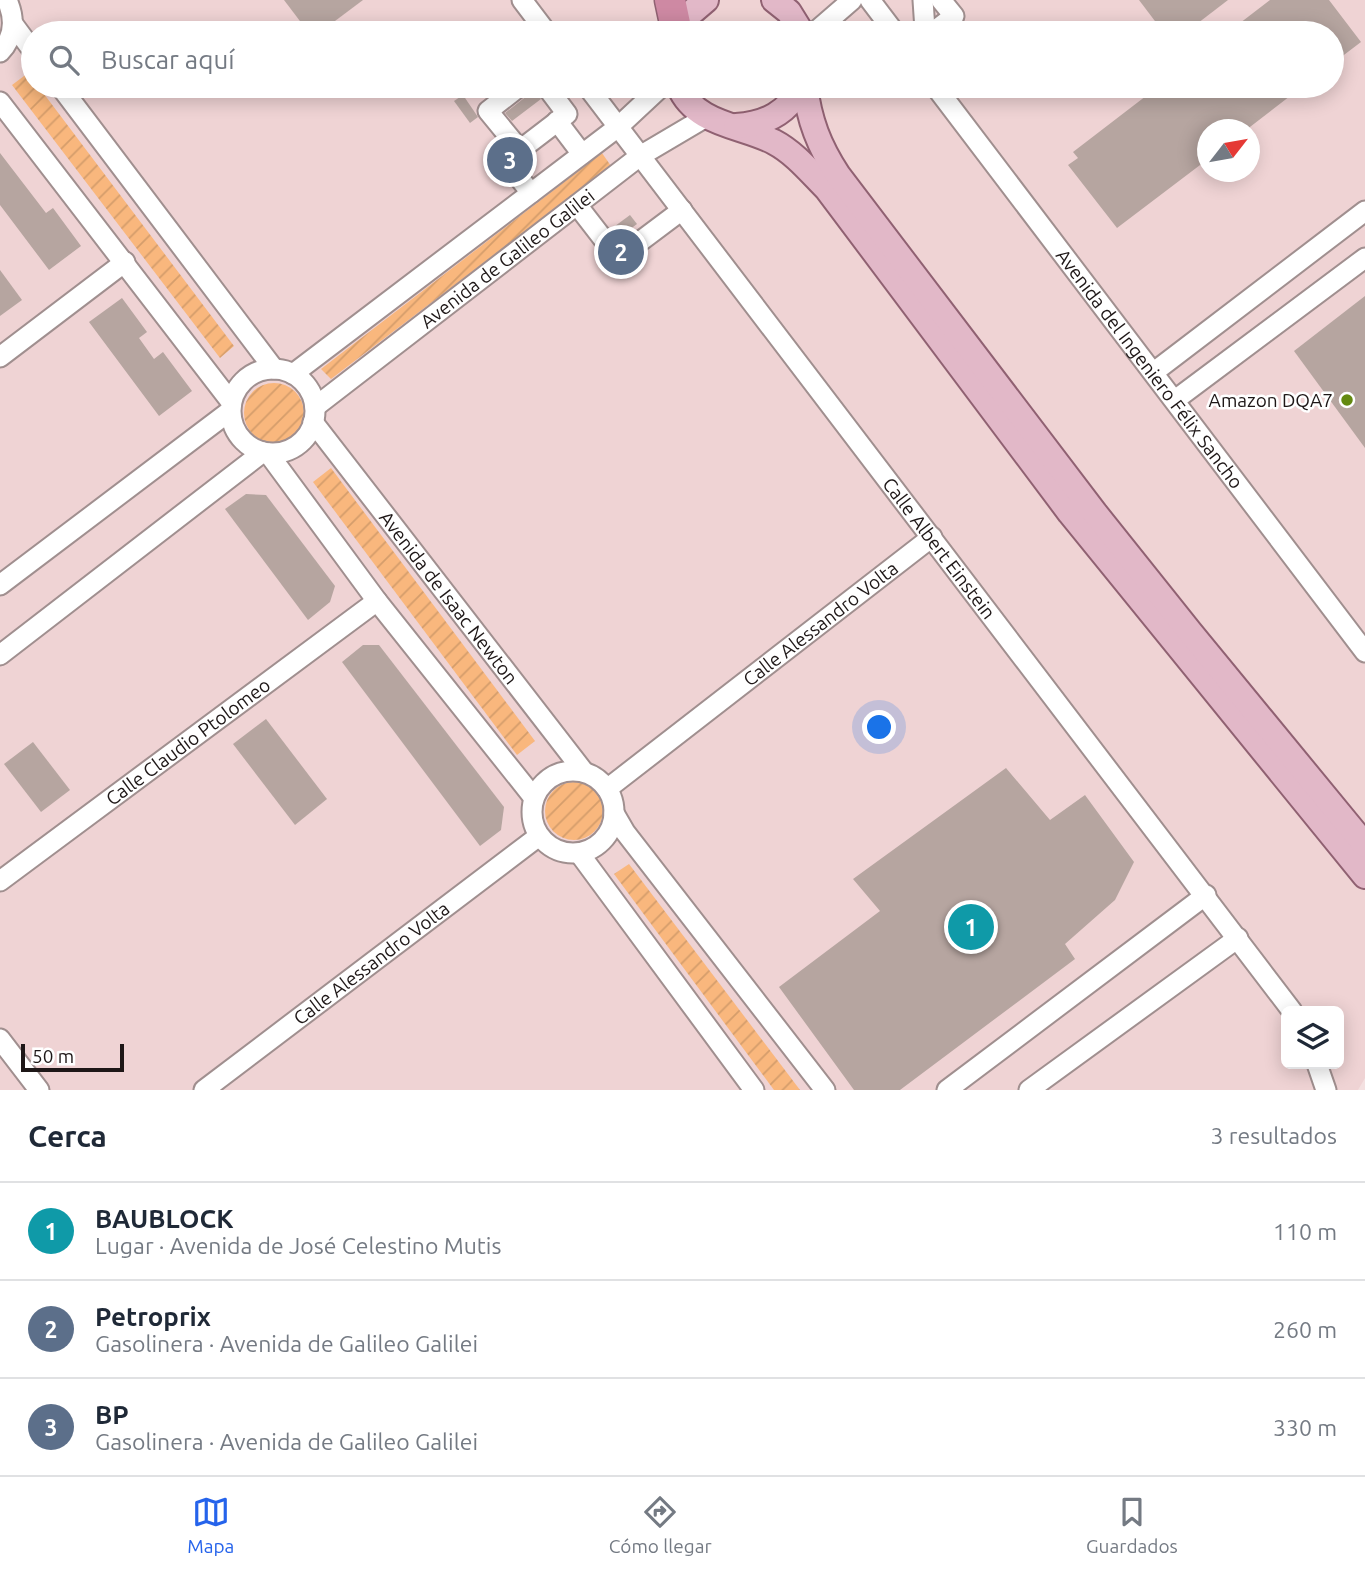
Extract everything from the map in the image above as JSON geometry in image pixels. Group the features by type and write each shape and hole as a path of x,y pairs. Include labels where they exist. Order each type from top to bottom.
{"highway":[{"path":"670,0 674,21"}],"main road":[{"path":"683,21 706,0"},
{"path":"777,0 795,21"},
{"path":"687,98 706,117 776,143 801,162 827,190 1070,513 1365,876"},
{"path":"736,126 753,125 770,119 785,110 794,98"},
{"path":"806,98 821,149 838,175 1095,513 1189,632 1365,845"}],"street":[{"path":"522,0 538,21"},
{"path":"828,21 852,0"},
{"path":"870,0 886,21"},
{"path":"923,0 923,21"},
{"path":"941,0 954,16 947,21"},
{"path":"12,9 21,27"},
{"path":"0,52 10,36 12,9"},
{"path":"0,655 265,453 291,449 301,443 314,415 311,394 304,383 284,372 69,98"},
{"path":"505,98 488,111 520,150"},
{"path":"531,193 506,161 567,114 555,98"},
{"name":"Calle Albert Einstein","path":"596,98 1288,1006"},
{"name":"Avenida de Galileo Galilei","path":"284,372 531,193 618,127 650,98"},
{"name":"Avenida del Ingeniero Félix Sancho","path":"945,98 1365,652"},
{"path":"0,102 125,262 231,406"},
{"name":"Avenida de Galileo Galilei","path":"314,415 640,156 706,117"},
{"path":"557,121 582,154"},
{"path":"577,205 618,258 681,209"},
{"path":"1154,372 1365,211"},
{"path":"1175,400 1365,258"},
{"path":"0,357 125,262"},
{"path":"284,372 260,371 237,388 231,406 233,424 239,437 250,447 265,453 377,601 534,798"},
{"path":"0,585 231,406"},
{"name":"Avenida de Isaac Newton","path":"314,415 584,772"},
{"name":"Calle Alessandro Volta","path":"607,789 932,537"},
{"name":"Calle Claudio Ptolomeo","path":"0,881 377,601"},
{"path":"569,770 584,772 597,778 607,789 613,800 611,827 604,839 593,848 579,853 557,850 539,836 532,817 534,798 541,784 554,775 569,770"},
{"path":"614,813 633,842 825,1090"},
{"name":"Calle Alessandro Volta","path":"204,1090 539,836"},
{"path":"579,853 754,1090"},
{"path":"947,1090 1206,895"},
{"path":"1030,1090 1238,938"},
{"path":"0,1039 39,1090"},
{"path":"1319,1069 1326,1090"}],"shaded area":[{"path":"0,0 1365,0 1365,1078 1358,1090 0,1090"},
{"path":"21,78 21,97 12,85"},
{"path":"22,98 47,98 234,346 220,358"},
{"path":"602,153 611,166 331,379 321,369"},
{"path":"274,383 295,392 304,413 295,434 274,443 253,434 244,413 253,392"},
{"path":"331,468 535,741 517,755 313,482"},
{"path":"574,782 590,787 598,795 603,811 598,827 590,835 574,840 558,835 550,827 545,811 550,795 558,787"},
{"path":"629,864 800,1090 774,1090 614,874"}],"building":[{"path":"284,0 363,0 335,21 300,21"},
{"path":"1139,0 1228,0 1201,21 1155,21"},
{"path":"1270,0 1329,0 1361,42 1344,55 1344,21 1243,21"},
{"path":"465,98 478,117 470,123 454,101"},
{"path":"524,98 541,99 512,121 505,113"},
{"path":"1143,98 1287,98 1260,119 1197,119 1197,167 1117,228 1068,165 1078,158 1073,152"},
{"path":"0,153 46,213 53,208 81,246 49,270 0,205"},
{"path":"630,215 637,224 618,238 611,229"},
{"path":"0,270 22,300 0,316"},
{"name":"Amazon DQA7","path":"1365,296 1365,448 1294,351"},
{"path":"122,298 147,332 139,338 154,359 163,352 192,391 159,416 89,322"},
{"path":"246,494 266,495 335,586 330,602 308,620 225,509"},
{"path":"363,645 379,645 504,807 501,830 480,846 342,662"},
{"path":"266,719 327,799 295,825 233,744"},
{"path":"33,742 70,790 41,812 4,764"},
{"path":"1006,768 1050,820 1085,795 1134,862 1115,900 1065,944 1075,959 900,1090 854,1090 779,987 880,911 853,879"}],"place":[{"name":"BP","path":"510,160"},
{"name":"Petroprix","path":"621,252"},
{"name":"Amazon DQA7","path":"1347,400"},
{"name":"BAUBLOCK","path":"971,927"}]}
